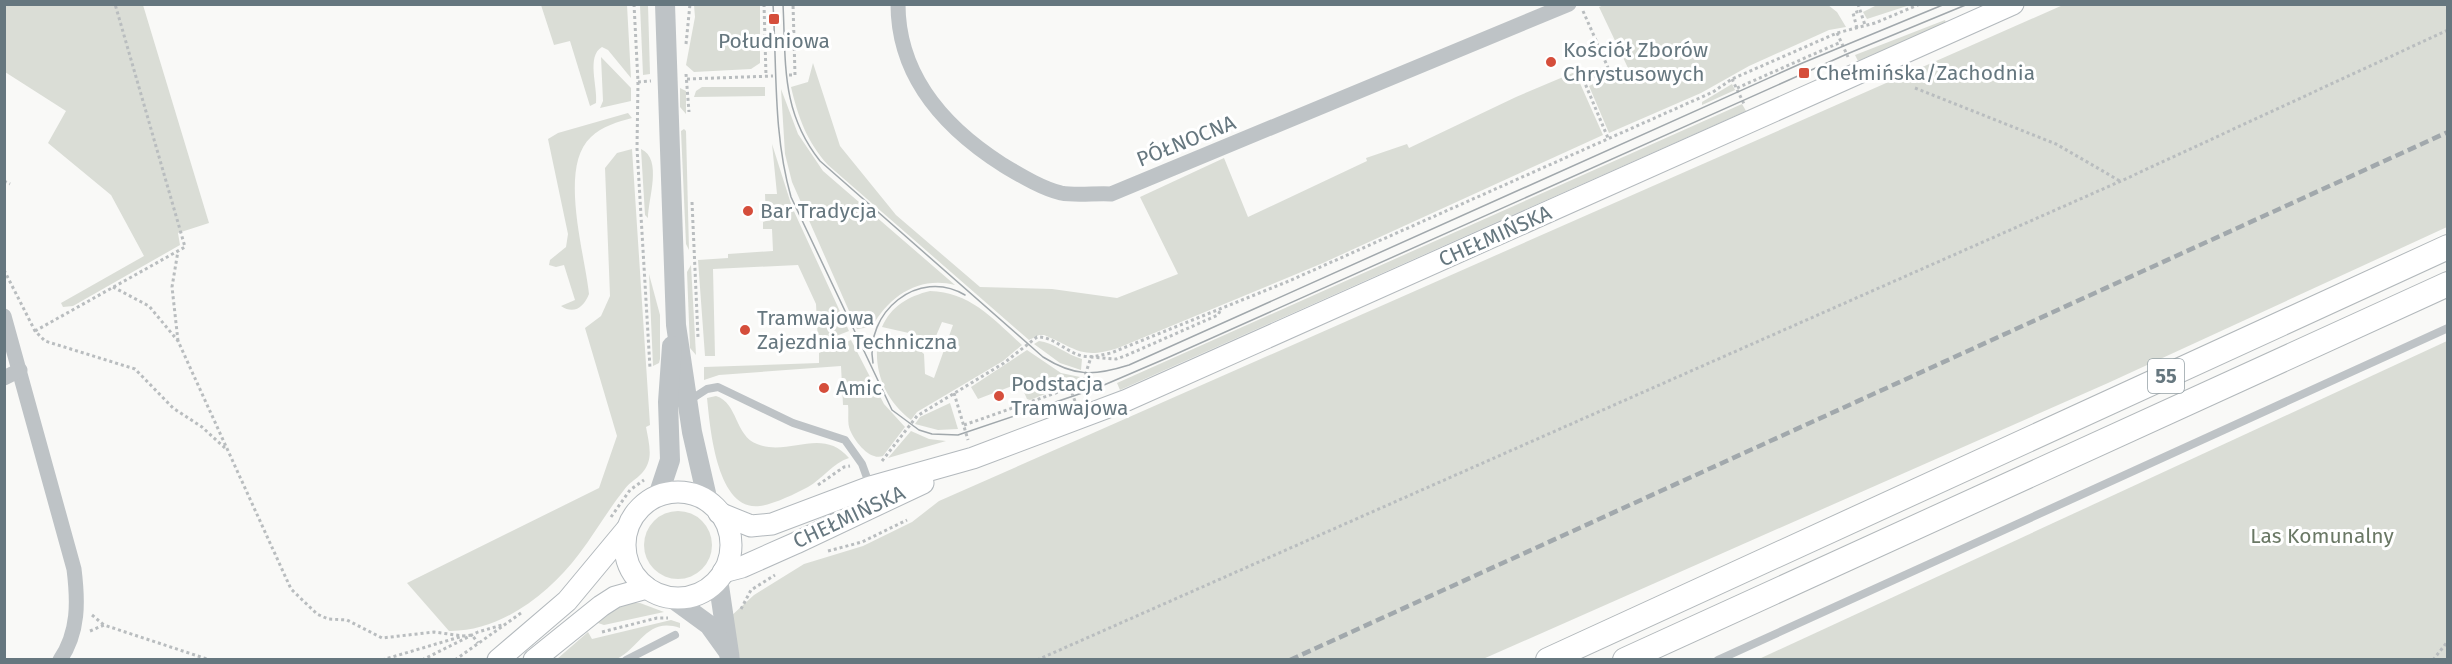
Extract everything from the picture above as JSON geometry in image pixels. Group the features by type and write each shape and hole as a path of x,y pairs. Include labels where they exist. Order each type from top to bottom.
{"main road":[{"name":"CHEŁMIŃSKA","path":"713,507 751,526 772,524 870,487 968,445 1127,400 2013,4"},
{"name":"55","path":"1548,660 2448,247"},
{"name":"55","path":"1625,660 2448,284"},
{"name":"CHEŁMIŃSKA","path":"721,575 796,543 968,445"},
{"path":"498,660 567,601 640,509 658,496 684,493 713,507 726,524 730,542 728,560 721,575 698,594 672,598 647,588 632,571 625,549 628,527"},
{"path":"534,660 615,597 647,588"}],"street":[{"path":"665,4 676,325 688,400 713,507"},
{"name":"PÓŁNOCNA","path":"898,4 900,33 915,80 944,119 971,145 1016,173 1061,193 1111,194 1569,4"},
{"path":"4,316 74,569 78,604 71,638 60,660"},
{"path":"658,496 670,460 669,362 676,325"},
{"path":"4,378 20,370"},
{"path":"721,575 729,656"},
{"path":"672,598 709,625 729,656"}],"lane":[{"path":"1718,660 2448,328"},
{"path":"688,400 707,389 718,387 793,423 845,440 862,464 870,487"},
{"path":"626,660 675,635"}],"path":[{"path":"35,331 184,247 115,4"},
{"path":"634,4 638,82 637,148 651,372"},
{"path":"686,46 690,4"},
{"path":"764,4 766,76"},
{"path":"789,75 795,75 793,4"},
{"path":"1580,4 1609,70 1584,81 1608,138"},
{"path":"1858,4 1865,26"},
{"path":"1091,357 1111,353 1289,281 1713,92 1732,79 1812,44 1920,4"},
{"path":"1857,28 1853,13 1860,11"},
{"path":"1038,660 2121,182 2448,30"},
{"path":"1737,88 1841,42"},
{"path":"684,68 689,79 689,122"},
{"path":"679,80 773,76"},
{"path":"638,82 651,81"},
{"path":"1915,88 2056,144 2121,182"},
{"path":"4,181 10,184"},
{"path":"692,200 699,347"},
{"path":"178,251 172,286 178,341"},
{"path":"4,270 35,331 45,341 135,369 173,408 202,427 229,451"},
{"path":"113,287 149,306 178,341 291,590 309,608 328,619 347,620 382,638 434,632 470,636 479,643"},
{"path":"882,461 917,416 1004,363 1037,337 1043,337 1070,352 1091,357 1116,358 1218,315 1222,308"},
{"path":"964,425 1083,382 1091,357"},
{"path":"1068,405 1075,403 1070,388"},
{"path":"954,393 968,445"},
{"path":"814,488 844,466 882,461 890,463"},
{"path":"608,521 630,490 645,479 649,473"},
{"path":"827,551 862,542 907,520"},
{"path":"739,614 751,590 778,573"},
{"path":"454,660 525,610"},
{"path":"602,632 657,618"},
{"path":"422,660 470,636 507,623"},
{"path":"71,638 104,625 210,660"},
{"path":"382,660 463,636"},
{"path":"2433,660 2448,641"}],"green space":[{"path":"1879,4 1910,5 1867,19 1863,12"},
{"path":"4,5 143,5 209,223 178,233 180,245 73,306 63,307 61,303 144,256 111,195 48,143 66,111 5,72"},
{"path":"541,5 627,5 631,78 608,50 602,47 597,51 594,64 596,103 590,106 570,41 554,45"},
{"path":"640,5 648,5 650,74 643,75"},
{"path":"694,5 760,5 760,63 751,69 694,72 686,65 695,17"},
{"path":"1604,5 1828,5 1837,12 1846,27 1829,30 1749,66 1701,93 1609,133 1589,86 1628,68 1599,7"},
{"path":"2063,5 2447,5 2447,227 2108,383 1483,659 740,659 730,617 754,595 804,564 863,546 912,522 939,501"},
{"path":"1945,20 1946,23 1858,61 1855,55"},
{"path":"601,57 631,88 631,101 600,108 603,101"},
{"path":"813,63 840,146 896,215 980,287 1052,289 1117,298 1178,274 1140,197 1224,158 1248,217 1367,161 1366,158 1407,144 1409,148 1516,97 1575,72 1603,135 1323,263 1118,348 1087,353 1044,335 1029,340 828,165 804,129 791,87 808,82"},
{"path":"1732,84 1735,90 1702,105 1702,102"},
{"path":"702,87 765,87 765,96 694,97 696,91"},
{"path":"680,88 686,91 686,114 680,107"},
{"path":"781,89 798,134 823,171 955,285 929,283 917,286 906,291 887,306 872,327 857,329 792,182 785,154"},
{"path":"1742,104 1746,111 1120,390 1117,383"},
{"path":"628,113 632,118 600,130 591,137 581,151 576,169 576,212 589,294 578,308 566,309 561,306 575,300 564,265 556,267 549,265 550,260 566,247 568,234 548,139 558,133"},
{"path":"684,129 686,131 689,250 686,244 681,131"},
{"path":"772,144 792,207 849,331 818,343 816,304 798,265 713,269 715,356 705,356 698,260 728,258 728,254 773,251 772,229 763,229 763,222 766,221 765,194 777,194"},
{"path":"632,149 650,425 646,427 650,450 648,463 643,472 627,486 567,569 538,596 505,618 468,630 449,631 407,583 599,488 617,436 585,328 601,316 610,296 605,168 617,153"},
{"path":"641,149 648,154 653,170 648,218 645,215"},
{"path":"691,265 696,355 690,348 687,272"},
{"path":"649,274 660,315 660,359 659,363 653,366"},
{"path":"930,291 958,296 970,302 991,317 1022,345 1003,361 917,412 911,420 894,403 883,384 877,362 878,339 916,347 924,354 925,374 934,378 953,325 942,322 936,336 931,338 882,327 890,313 902,303"},
{"path":"851,340 884,404 905,427 883,456 873,456 868,453 855,440 850,430 848,405 843,405 841,366 719,375 704,380 704,367 819,363 819,353"},
{"path":"1039,341 1082,359 1081,370 1060,363 1034,344"},
{"name":"Las Komunalny","path":"2447,341 2447,659 1759,659"},
{"path":"1027,350 1061,373 1080,377 1080,380 1030,400 1027,399 1020,383 978,399 971,387"},
{"path":"716,396 729,405 744,434 757,444 781,447 828,444 839,449 849,458 791,496 760,506 745,504 734,495 725,482 713,446 707,398"},
{"path":"950,403 958,429 938,430 915,424 920,417"},
{"path":"911,431 929,439 946,441 888,458"},
{"path":"678,511 691,514 702,521 709,532 712,545 709,558 702,569 691,576 678,579 665,576 654,569 647,558 644,545 647,532 654,521 665,514"},
{"path":"640,603 664,612 604,625 595,622 621,605"},
{"path":"671,620 680,623 680,628 669,626 652,630 617,659 557,659 588,632 592,639"}],"tram line":[{"path":"773,4 778,125 791,197 892,410 919,430 932,434 958,435 1097,388 1847,54 1968,4"},
{"path":"783,4 786,67 792,106 807,143 820,161 1043,357 1054,364 1085,373 1129,365 1800,64 1945,4"},
{"path":"873,363 872,345 877,327 886,312 898,300 913,291 930,287 947,288 965,295"}],"railway":[{"path":"1290,660 2448,132"}],"place":[{"name":"Południowa","path":"774,19"},
{"name":"Kościół Zborów Chrystusowych","path":"1551,62"},
{"name":"Chełmińska/Zachodnia","path":"1804,73"},
{"name":"Bar Tradycja","path":"748,211"},
{"name":"Tramwajowa Zajezdnia Techniczna","path":"745,330"},
{"name":"Amic","path":"824,388"},
{"name":"Podstacja Tramwajowa","path":"999,396"}]}
